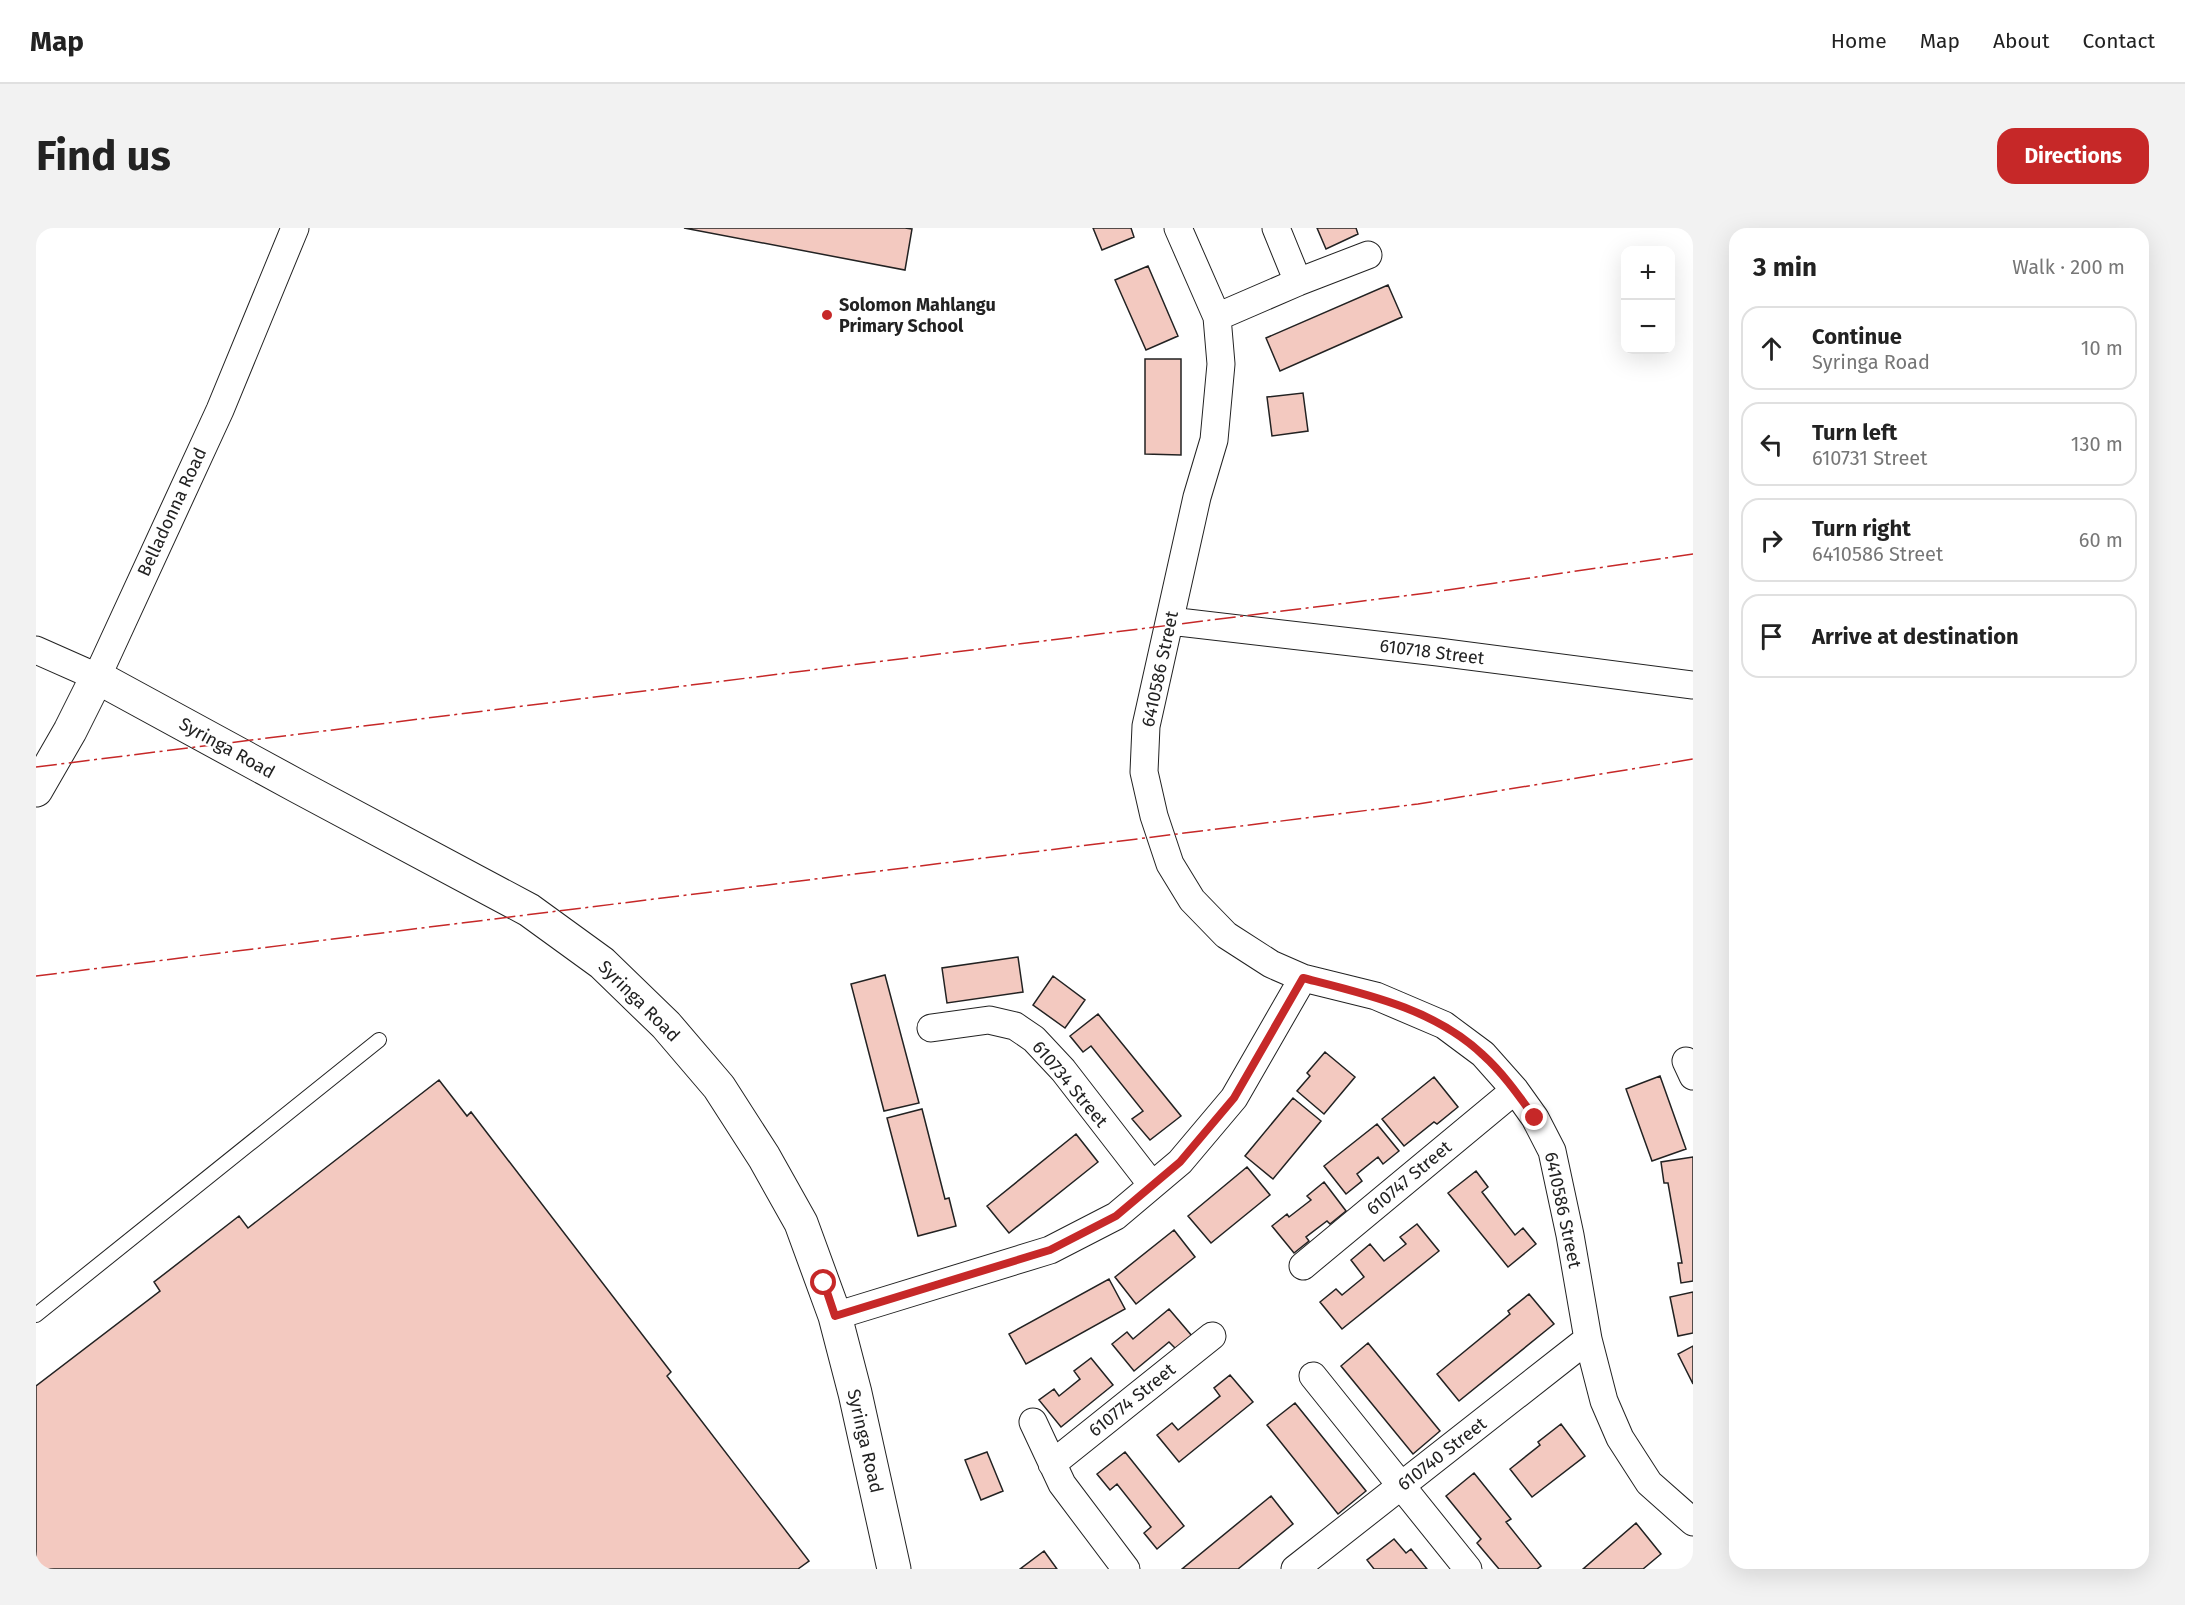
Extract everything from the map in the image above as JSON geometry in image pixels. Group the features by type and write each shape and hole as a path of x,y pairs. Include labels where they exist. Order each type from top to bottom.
{"street":[{"name":"Belladonna Road","path":"36,790 70,731 97,676 220,410 295,228"},
{"name":"6410586 Street","path":"1178,228 1218,317 1221,364 1214,440 1197,497 1146,726 1144,772 1154,816 1170,864 1192,900 1226,935 1271,964 1303,978 1376,996 1444,1025 1482,1054 1515,1090 1535,1118 1552,1151 1570,1235 1588,1339 1604,1401 1620,1438 1649,1483 1693,1522"},
{"path":"1276,228 1299,282"},
{"path":"1218,317 1368,255"},
{"name":"610718 Street","path":"1170,621 1693,685"},
{"path":"36,650 97,676"},
{"name":"Syringa Road","path":"97,676 529,910 602,963 666,1025 719,1087 764,1157 801,1223 835,1316 894,1569"},
{"path":"835,1316 1050,1250 1116,1216 1180,1162 1234,1098 1303,978"},
{"name":"610734 Street","path":"931,1028 989,1020 1015,1026 1034,1039 1063,1070 1152,1185"},
{"name":"610747 Street","path":"1303,1266 1515,1090"},
{"name":"610774 Street","path":"1052,1464 1212,1336"},
{"name":"610740 Street","path":"1295,1569 1588,1339"},
{"path":"1313,1376 1468,1569"},
{"path":"1033,1422 1062,1484 1126,1569"}],"lane":[{"path":"36,1315 379,1040"}],"building":[{"path":"684,228 905,228 912,229 905,270"},
{"path":"1093,228 1131,228 1134,237 1102,250"},
{"path":"1317,228 1356,228 1358,234 1326,249"},
{"path":"1148,266 1178,336 1146,350 1115,280"},
{"path":"1388,285 1402,317 1280,371 1266,338"},
{"path":"1145,359 1181,359 1181,455 1145,454"},
{"path":"1303,393 1308,431 1272,436 1267,397"},
{"path":"1018,957 1023,992 947,1003 942,968"},
{"path":"885,975 919,1103 884,1111 851,984"},
{"path":"1053,976 1085,1000 1065,1028 1033,1005"},
{"path":"1098,1014 1181,1116 1150,1140 1132,1119 1143,1111 1091,1046 1083,1052 1070,1036"},
{"path":"1325,1052 1355,1077 1324,1114 1297,1091 1310,1076 1307,1073"},
{"path":"1660,1076 1686,1149 1652,1161 1626,1089"},
{"path":"1434,1077 1458,1107 1437,1124 1434,1122 1404,1146 1382,1119"},
{"path":"439,1080 467,1116 471,1112 671,1372 667,1376 809,1561 798,1569 36,1569 36,1386 160,1291 154,1282 239,1216 248,1228"},
{"path":"1293,1098 1321,1121 1273,1179 1245,1156"},
{"path":"922,1109 945,1199 949,1198 956,1226 918,1236 887,1118"},
{"path":"1377,1124 1399,1151 1383,1164 1378,1157 1357,1174 1362,1181 1346,1194 1324,1166"},
{"path":"1076,1134 1098,1162 1009,1233 987,1206"},
{"path":"1693,1157 1693,1281 1681,1283 1678,1263 1682,1263 1668,1183 1664,1183 1661,1162"},
{"path":"1247,1167 1270,1195 1211,1243 1188,1216"},
{"path":"1476,1171 1488,1187 1482,1192 1515,1235 1523,1228 1536,1244 1508,1267 1448,1193"},
{"path":"1324,1182 1346,1211 1330,1224 1327,1221 1306,1237 1309,1241 1294,1253 1272,1226 1287,1214 1289,1217 1311,1200 1307,1196"},
{"path":"1417,1224 1439,1251 1342,1329 1320,1302 1336,1289 1342,1295 1364,1277 1351,1260 1370,1244 1384,1261 1406,1244 1400,1237"},
{"path":"1174,1230 1195,1257 1136,1304 1115,1277"},
{"path":"1109,1279 1125,1309 1026,1364 1009,1334"},
{"path":"1693,1292 1693,1333 1678,1336 1670,1297"},
{"path":"1529,1294 1554,1324 1459,1401 1437,1374 1510,1314 1508,1311"},
{"path":"1169,1309 1192,1336 1176,1349 1169,1342 1134,1371 1112,1344 1127,1332 1133,1339"},
{"path":"1368,1343 1440,1431 1413,1454 1341,1366"},
{"path":"1693,1346 1693,1384 1678,1354"},
{"path":"1091,1358 1113,1385 1061,1427 1039,1400 1054,1389 1059,1396 1080,1379 1074,1371"},
{"path":"1230,1375 1253,1402 1179,1462 1157,1435 1172,1423 1178,1430 1220,1396 1214,1388"},
{"path":"1295,1403 1366,1491 1338,1514 1267,1425"},
{"path":"1561,1424 1585,1456 1532,1497 1510,1469 1540,1445 1538,1442"},
{"path":"987,1452 1003,1491 981,1500 965,1460"},
{"path":"1125,1452 1184,1526 1157,1549 1144,1533 1151,1527 1117,1484 1110,1490 1097,1474"},
{"path":"1474,1473 1511,1519 1506,1522 1541,1566 1537,1569 1499,1569 1477,1543 1481,1539 1446,1496"},
{"path":"1271,1496 1293,1524 1238,1569 1182,1569"},
{"path":"1636,1523 1661,1554 1643,1569 1583,1569"},
{"path":"1394,1539 1406,1553 1411,1549 1427,1569 1374,1569 1367,1560"},
{"path":"1044,1551 1057,1569 1020,1569"}],"power":[{"path":"36,767 1427,593 1693,554"},
{"path":"36,976 1418,804 1693,759"}],"place":[{"name":"Solomon Mahlangu Primary School","path":"827,315"}],"route":[{"path":"824,1283 835,1316 1050,1250 1116,1216 1180,1162 1234,1098 1303,978 1376,996 1444,1025 1482,1054 1515,1090 1535,1118"}]}
